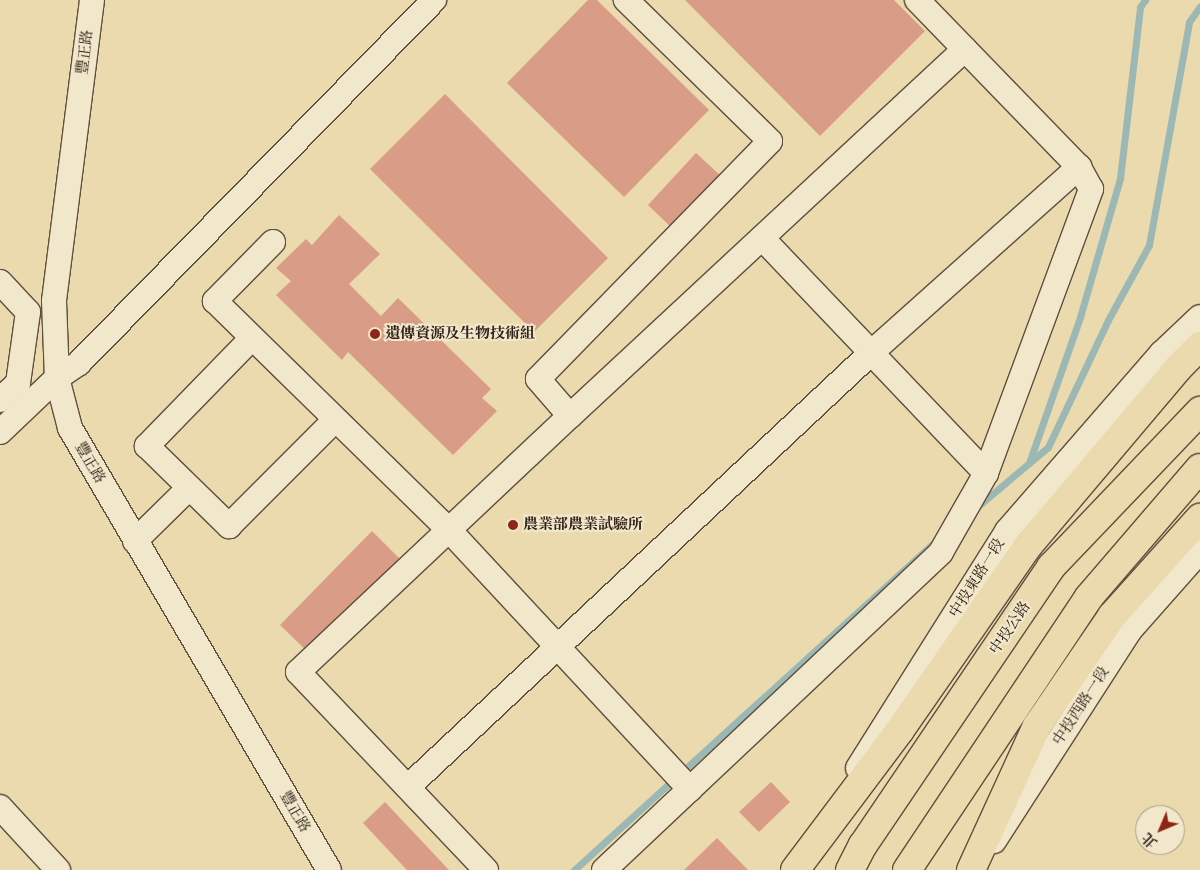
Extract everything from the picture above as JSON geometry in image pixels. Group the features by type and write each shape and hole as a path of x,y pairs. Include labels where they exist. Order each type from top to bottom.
{"main road":[{"path":"794,870 900,730 1027,547 1178,368 1200,346"},
{"name":"中投公路","path":"850,870 863,844 1051,567 1200,410"},
{"path":"907,870 1089,597 1200,468"},
{"path":"971,870 1037,726 1112,616 1200,518"}],"street":[{"name":"豐正路","path":"92,0 54,301 57,378 70,428 329,870"},
{"path":"0,432 57,378 79,363 434,0"},
{"path":"570,416 538,379 770,141 626,0"},
{"path":"604,870 941,552 986,473 1091,189 1078,167 917,0"},
{"path":"486,870 298,672 964,49"},
{"path":"408,787 872,352 1078,167"},
{"path":"762,238 986,473"},
{"path":"273,242 214,301 334,421 449,530 690,789"},
{"path":"0,282 28,312 18,383 0,400"},
{"name":"中投東路一段","path":"794,870 1007,531 1162,353 1200,317"},
{"path":"252,338 147,446 229,526 334,421"},
{"path":"135,541 189,488"},
{"name":"中投西路一段","path":"976,870 1130,630 1200,551"},
{"path":"0,807 56,869"}],"building":[{"path":"588,0 597,0 709,110 624,197 507,83"},
{"path":"685,0 894,0 925,31 820,136"},
{"path":"445,94 608,258 534,332 370,169"},
{"path":"696,153 721,176 672,228 648,205"},
{"name":"遺傳資源及生物技術組","path":"339,215 380,254 349,284 381,316 398,298 491,389 482,398 497,411 453,455 348,352 342,360 276,295 291,281 276,268 306,239 312,245"},
{"path":"372,531 400,559 309,653 280,625"},
{"path":"771,782 790,802 759,832 739,812"},
{"path":"385,802 449,870 407,870 363,823"},
{"path":"717,838 748,870 684,870"}],"waterway":[{"path":"1029,463 1080,317 1120,178 1140,7 1145,0"},
{"path":"977,507 1048,447 1108,320 1149,245 1189,22 1200,6"},
{"path":"574,870 932,544"}],"place":[{"name":"遺傳資源及生物技術組","path":"375,334"},
{"name":"農業部農業試驗所","path":"513,525"}]}
